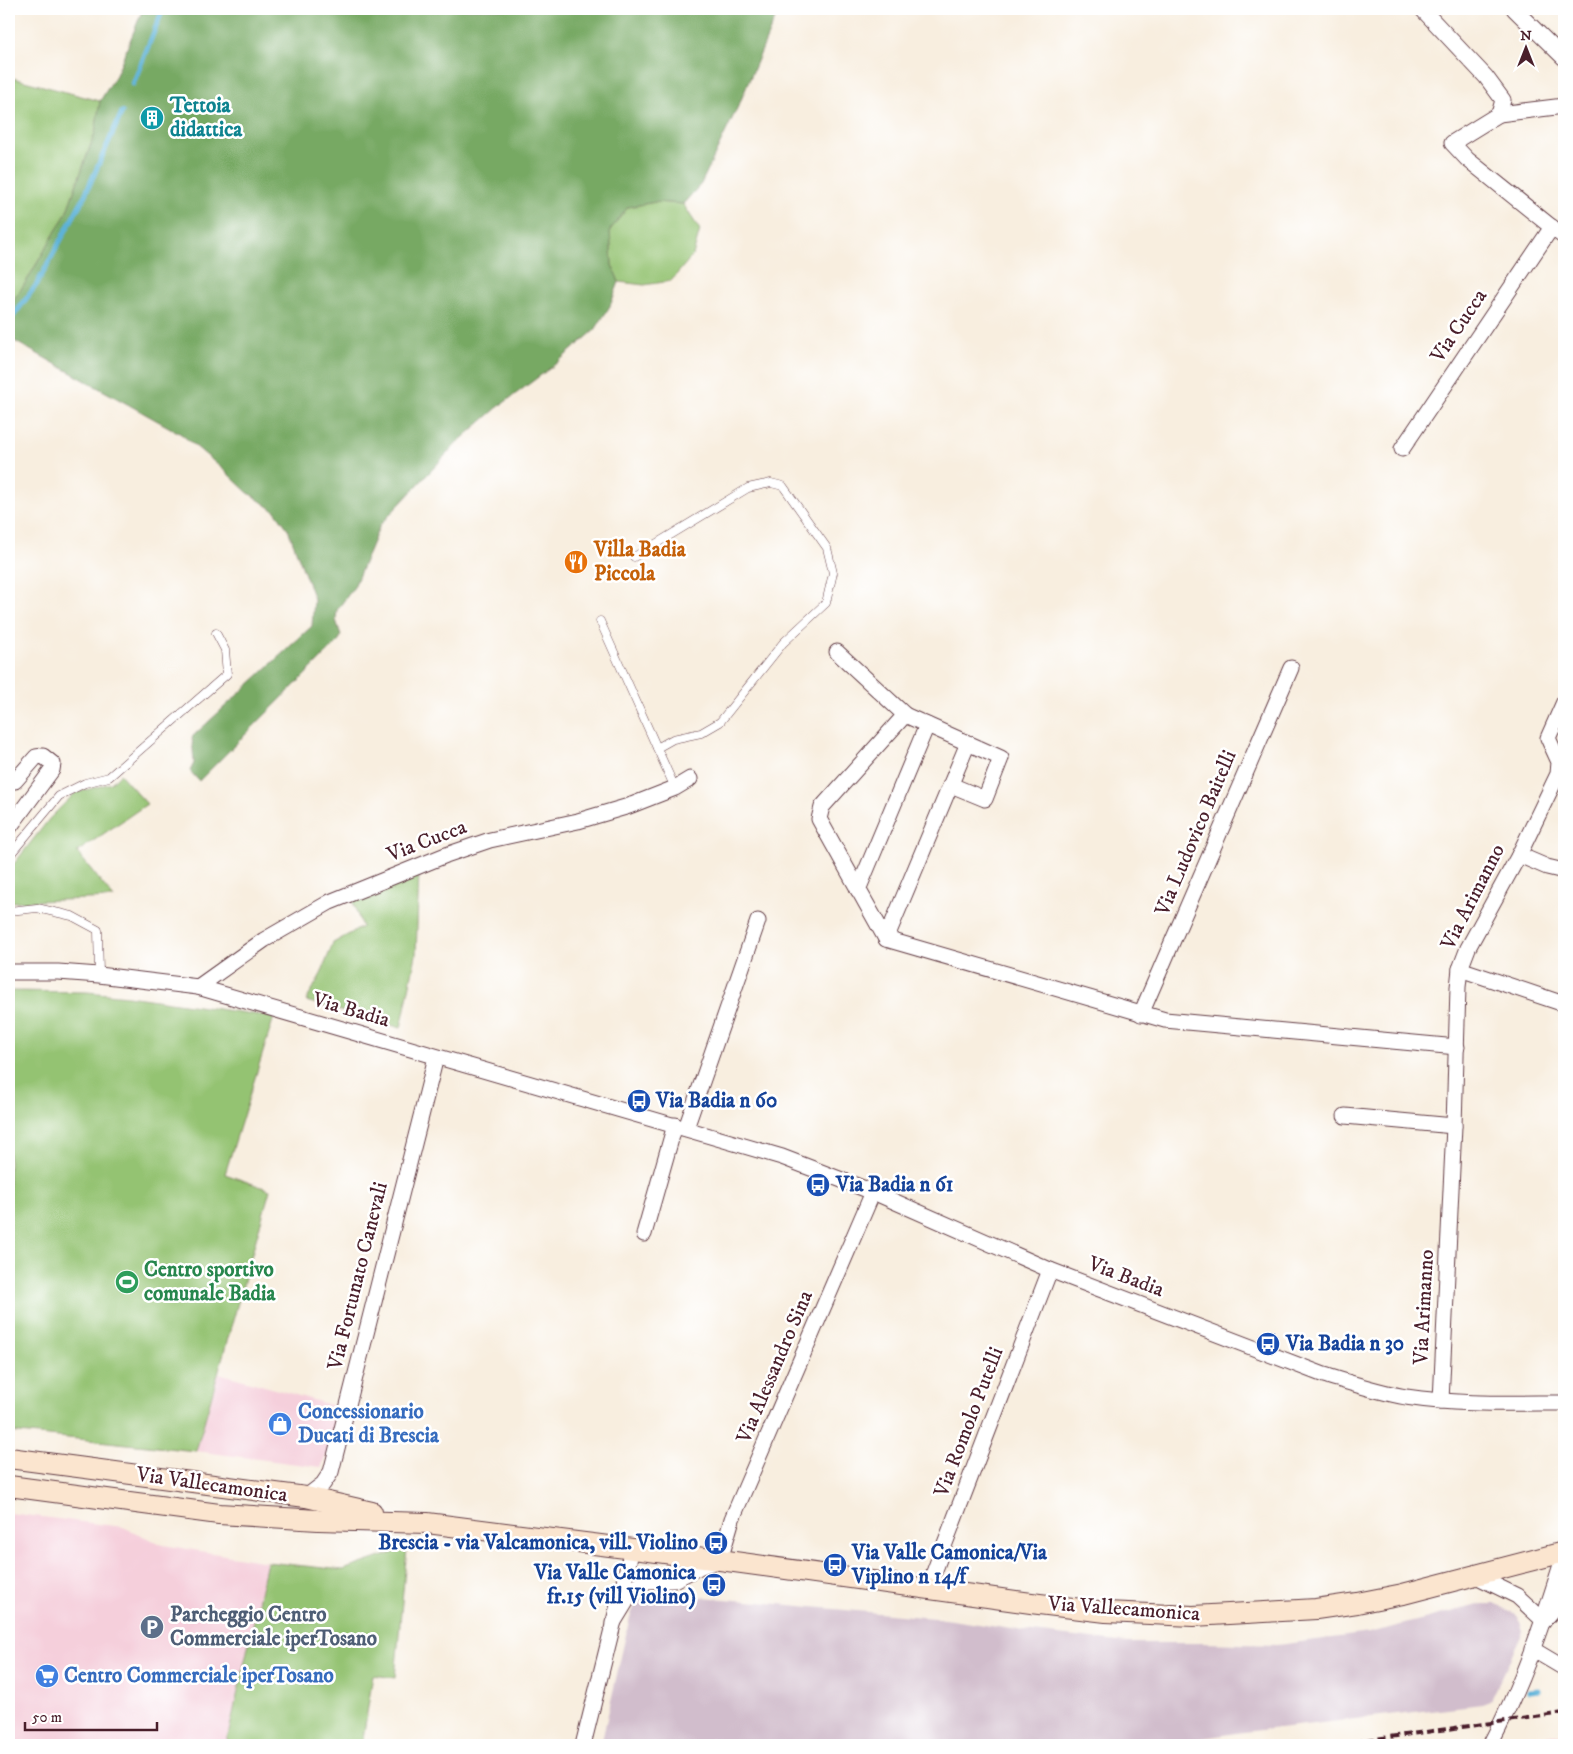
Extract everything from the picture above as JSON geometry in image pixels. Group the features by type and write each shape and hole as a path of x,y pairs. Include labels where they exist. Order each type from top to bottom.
{"main road":[{"name":"Via Vallecamonica","path":"9,1458 306,1497 413,1522"},
{"name":"Via Vallecamonica","path":"9,1486 219,1514 318,1520 413,1522 720,1560 1106,1612 1202,1615 1316,1610 1403,1594 1564,1554"}],"street":[{"path":"1422,9 1492,85 1503,100 1500,114"},
{"path":"1514,9 1564,58"},
{"path":"1564,106 1500,114 1452,143 1467,159 1564,237"},
{"name":"Via Cucca","path":"1402,449 1552,227"},
{"path":"837,652 905,715 1002,758 985,799 951,785"},
{"name":"Via Ludovico Baitelli","path":"1141,1014 1291,668"},
{"name":"Via Arimanno","path":"1441,1401 1460,969 1472,940 1519,855 1558,774 1560,762 1548,738 1564,702"},
{"path":"905,715 822,807 819,819 886,939 1165,1020 1457,1047"},
{"path":"858,890 927,725"},
{"path":"886,939 968,743"},
{"path":"9,828 52,770 53,764 43,756 36,757 15,781"},
{"name":"Via Cucca","path":"198,987 264,940 330,902 446,855 490,840 578,822 629,806 675,788 690,779"},
{"path":"1519,855 1547,867 1564,871"},
{"path":"644,1234 681,1127 758,921"},
{"path":"1460,969 1564,1004"},
{"name":"Via Badia","path":"9,972 99,974 198,987 782,1157 873,1192 1050,1270 1324,1376 1404,1396 1441,1401 1564,1402"},
{"name":"Via Fortunato Canevali","path":"306,1497 323,1484 330,1472 436,1057"},
{"path":"1345,1116 1454,1126"},
{"name":"Via Alessandro Sina","path":"720,1560 732,1519 873,1192"},
{"name":"Via Romolo Putelli","path":"933,1590 933,1575 1050,1270"},
{"path":"583,1745 632,1549"},
{"path":"1493,1739 1544,1621 1564,1554"},
{"path":"613,1623 635,1587 640,1583 674,1580 700,1567 720,1560"},
{"path":"1474,1575 1517,1596 1544,1621"},
{"path":"1544,1621 1564,1597"},
{"path":"1532,1649 1564,1668"}],"lane":[{"path":"634,557 748,488 771,483 783,486 827,548 833,573 826,603 783,643 720,722 701,734 673,739 657,748"},
{"path":"600,621 675,788"},
{"path":"9,856 59,796 85,783 109,777 227,674 225,650 216,633"},
{"path":"9,911 37,908 72,916 98,930 99,974"}],"shaded area":[{"path":"219,1373 341,1408 331,1446 321,1467 196,1451"},
{"name":"Parcheggio Centro Commerciale iperTosano","path":"9,1513 123,1527 163,1545 267,1562 226,1745 9,1745"},
{"path":"658,1593 945,1619 1024,1631 1126,1643 1277,1645 1370,1633 1482,1604 1496,1604 1512,1612 1520,1622 1523,1632 1490,1701 1482,1704 1236,1733 1157,1745 601,1745 630,1617 635,1605 641,1599 648,1594"},
{"path":"1564,1734 1564,1745 1507,1745 1511,1740"}],"green space":[{"path":"143,9 779,9 741,100 701,184 683,204 655,202 628,207 610,230 612,265 619,282 610,306 595,330 553,366 497,408 459,441 380,525 354,587 337,610 336,620 341,635 339,641 199,781 190,771 194,763 192,737 312,626 314,599 288,529 275,511 247,492 181,434 9,338 9,307 66,214 95,133 100,101 116,75"},
{"path":"9,77 100,101 95,133 66,214 9,307"},
{"path":"655,202 683,204 700,230 693,255 671,281 644,285 619,282 612,265 610,230 628,207"},
{"path":"120,774 147,804 77,852 114,898 9,902 9,870 50,818 75,793 111,783"},
{"path":"419,872 416,955 401,1028 306,1001 321,974 333,943 362,927 352,899"},
{"name":"Centro sportivo comunale Badia","path":"9,991 87,992 128,996 274,1017 225,1174 270,1190 196,1451 9,1432"},
{"path":"407,1548 395,1678 373,1675 362,1745 226,1745 267,1562 343,1570"}],"waterway":[{"path":"133,84 163,9"},
{"path":"9,322 37,284 84,197 122,112"},
{"path":"1529,1691 1539,1690"}],"railway":[{"path":"1331,1745 1564,1713"}],"place":[{"name":"Tettoia didattica","path":"152,118"},
{"name":"Villa Badia Piccola","path":"576,562"},
{"name":"Via Badia n 60","path":"639,1101"},
{"name":"Via Badia n 61","path":"818,1185"},
{"name":"Centro sportivo comunale Badia","path":"127,1282"},
{"name":"Via Badia n 30","path":"1268,1344"},
{"name":"Concessionario Ducati di Brescia","path":"280,1424"},
{"name":"Brescia - via Valcamonica, vill. Violino","path":"716,1543"},
{"name":"Via Valle Camonica/Via Viplino n 14/f","path":"835,1565"},
{"name":"Via Valle Camonica fr.15 (vill Violino)","path":"714,1585"},
{"name":"Parcheggio Centro Commerciale iperTosano","path":"152,1627"},
{"name":"Centro Commerciale iperTosano","path":"47,1676"}]}
